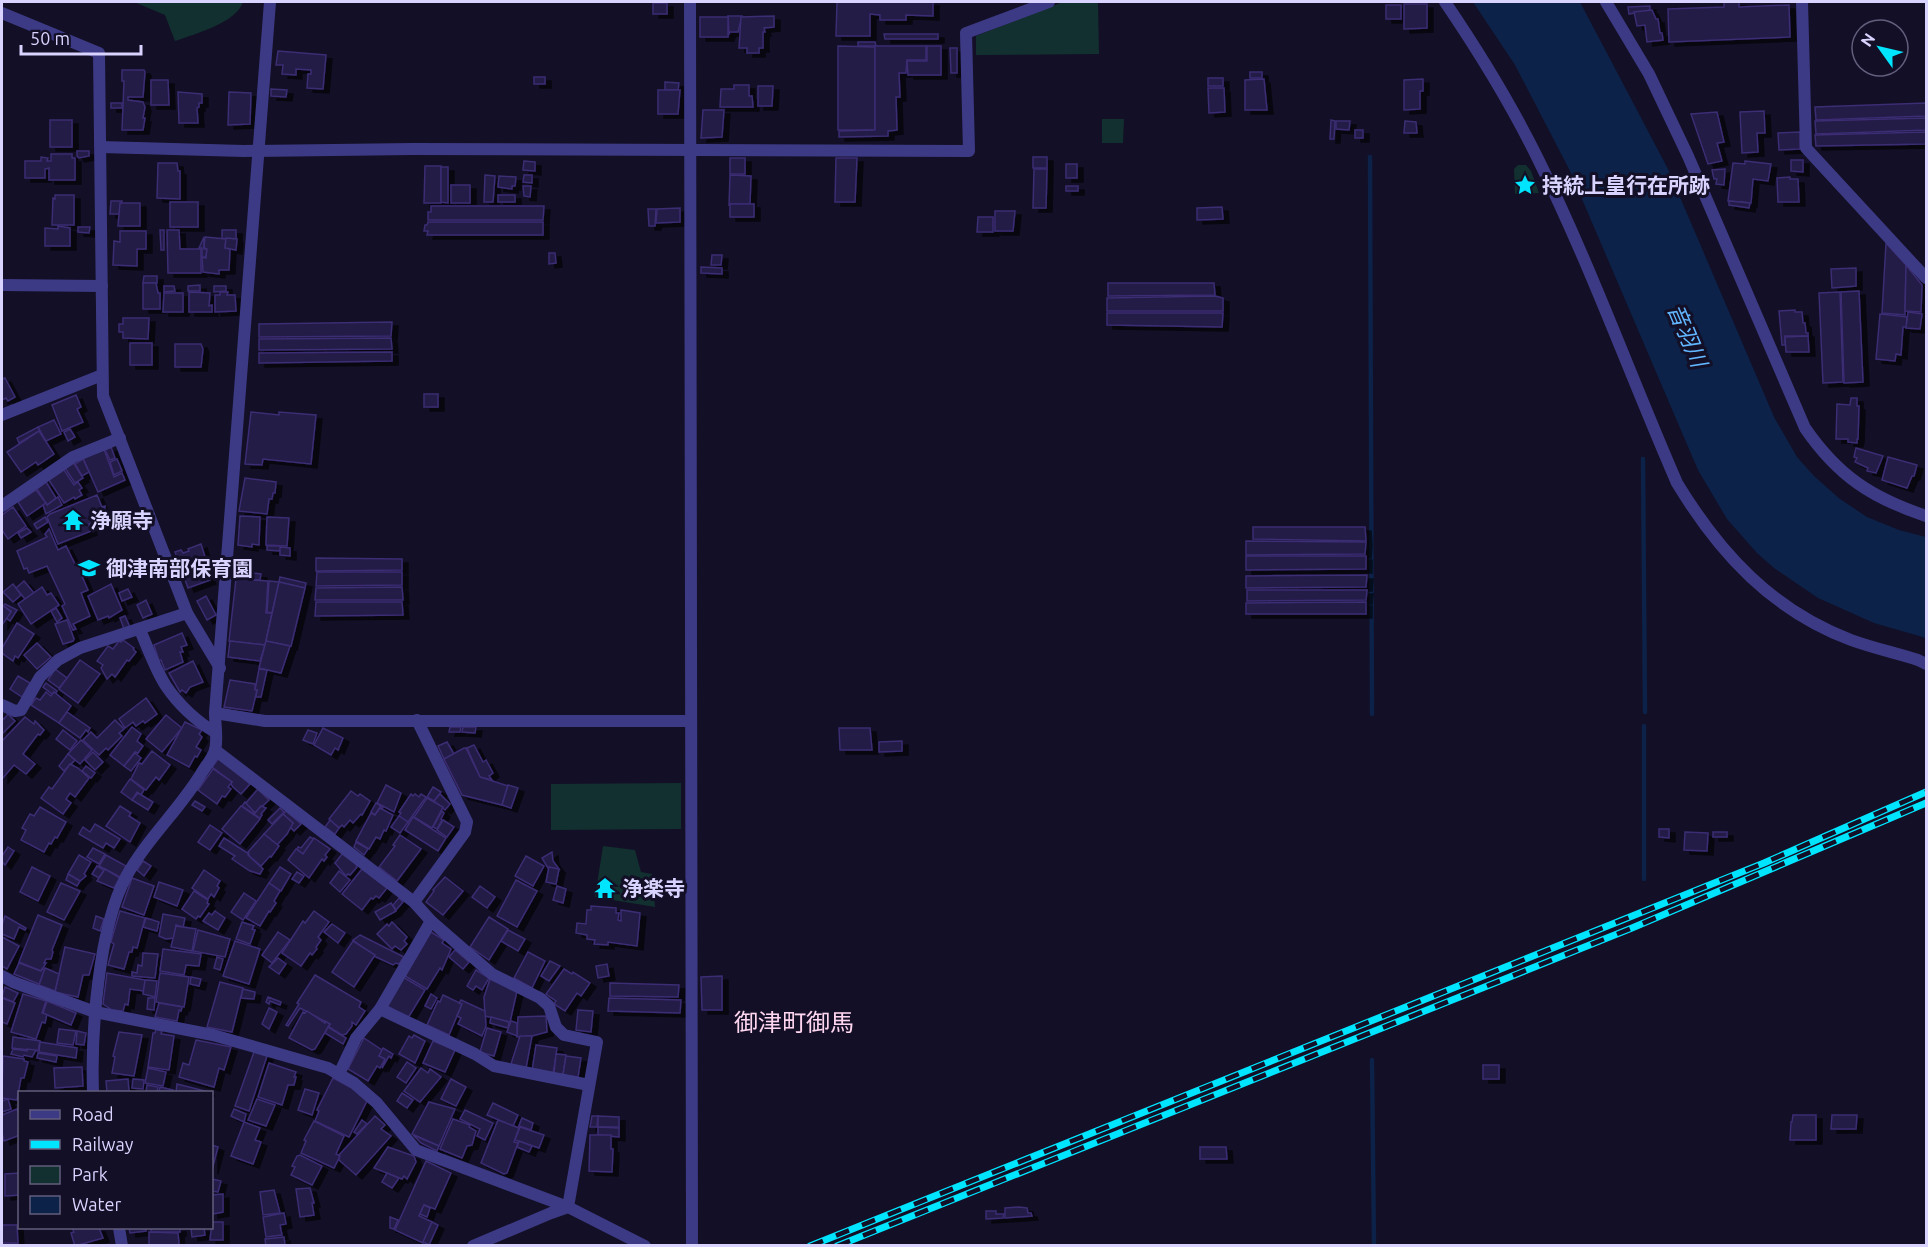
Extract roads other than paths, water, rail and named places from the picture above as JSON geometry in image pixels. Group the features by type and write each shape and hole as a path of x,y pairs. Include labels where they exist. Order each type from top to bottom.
{"street":[{"path":"93,1091 95,1012 107,934 114,907 125,879 138,857 186,798 215,750 215,713 270,2"},
{"path":"690,2 692,1245"},
{"path":"101,147 258,151 413,149 969,151 966,33 1049,2"},
{"path":"1445,2 1506,97 1538,157 1677,483 1698,519 1746,573 1779,601 1818,625 1851,640 1926,664"},
{"path":"1606,2 1648,74 1688,156 1805,428 1819,448 1854,481 1892,504 1926,516"},
{"path":"1802,2 1806,148 1926,278"},
{"path":"2,13 99,53 104,396 187,613 220,668"},
{"path":"2,285 102,286"},
{"path":"2,415 102,375"},
{"path":"2,506 73,457 120,438"},
{"path":"2,705 15,711 21,710 40,677 58,660 80,648 187,613"},
{"path":"140,630 166,687 204,726 215,732"},
{"path":"215,713 265,721 691,721"},
{"path":"414,902 465,832 467,822 417,720"},
{"path":"215,750 414,902 431,921 492,974 540,998 549,1006 556,1027 564,1035 597,1042 568,1208"},
{"path":"339,1074 356,1038 380,1009 431,921"},
{"path":"2,976 95,1012 213,1035 328,1068 354,1083 376,1103 416,1150 568,1208 645,1245"},
{"path":"380,1009 475,1054 494,1066 590,1085"},
{"path":"473,1245 568,1208"},
{"path":"119,1229 122,1245"}],"water":[{"name":"音羽川","path":"1473,2 1580,2 1668,169 1774,417 1797,457 1840,499 1867,517 1899,530 1926,537 1926,638 1874,623 1818,598 1774,568 1757,553 1727,519 1698,470 1570,171 1515,65"}],"waterway":[{"path":"1370,157 1372,714"},
{"path":"1643,459 1645,712"},
{"path":"1644,726 1644,879"},
{"path":"1372,1060 1374,1246"}],"railway":[{"path":"810,1246 1764,863 1926,792"},
{"path":"837,1246 1632,928 1926,803"}],"place":[{"name":"持統上皇行在所跡","path":"1525,185"},
{"name":"浄願寺","path":"73,520"},
{"name":"御津南部保育園","path":"89,568"},
{"name":"浄楽寺","path":"605,888"}],"district":[{"name":"御津町御馬","path":"794,1022"}]}
